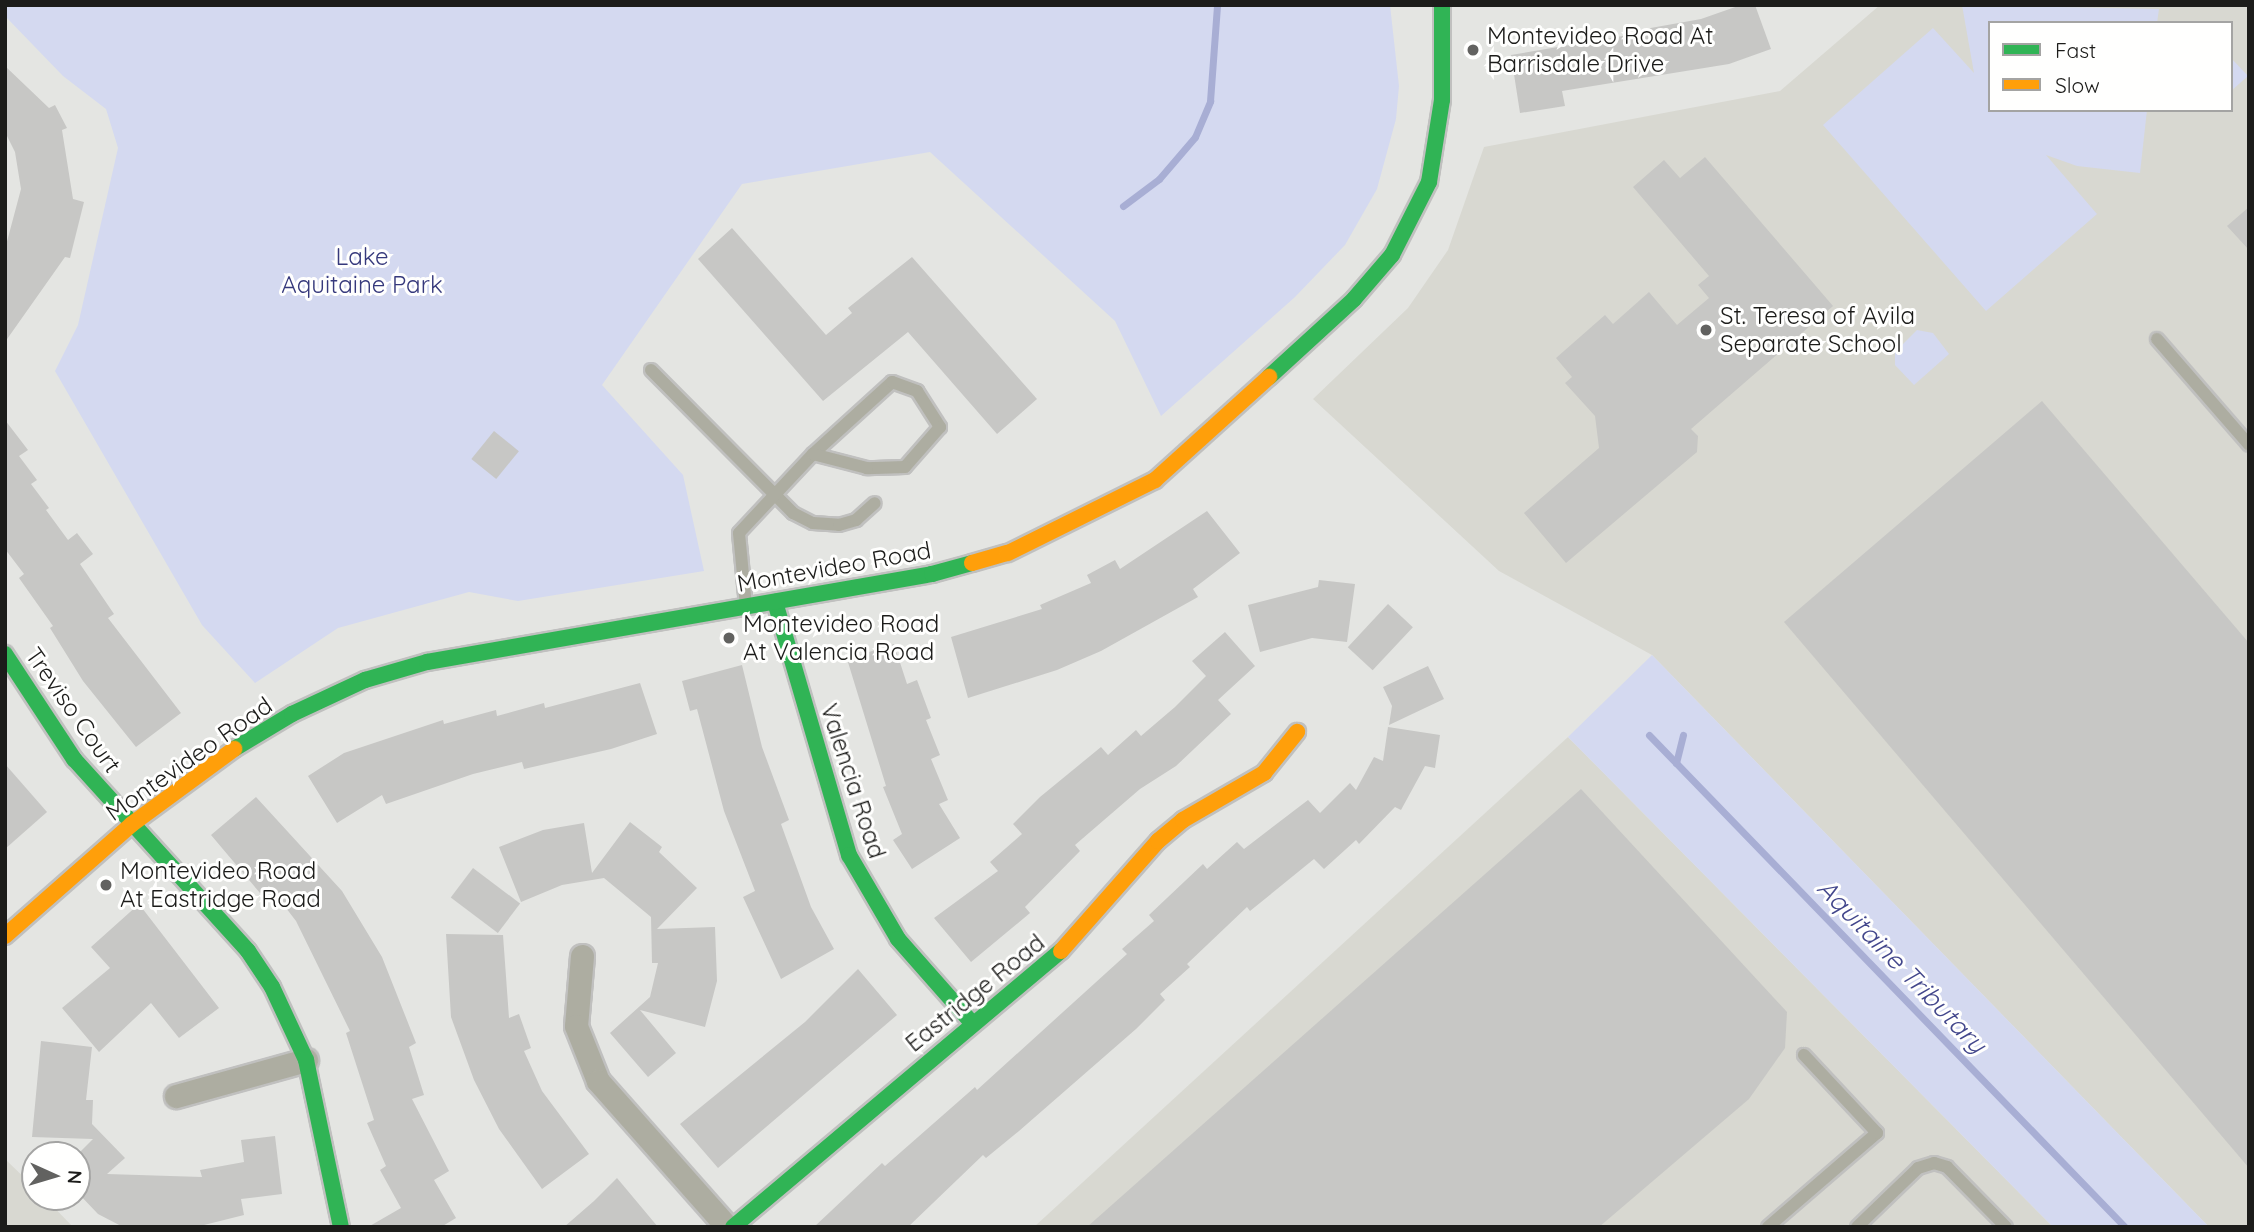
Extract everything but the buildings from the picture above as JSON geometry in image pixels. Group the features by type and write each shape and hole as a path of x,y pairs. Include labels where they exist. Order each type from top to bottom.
{"street":[{"name":"Montevideo Road","path":"5,936 132,824 233,750 292,714 365,680 427,662 932,574 1008,553 1155,480 1354,299 1392,256 1429,182 1442,100 1449,6"},
{"name":"Valencia Road","path":"775,603 849,855 898,940 972,1023"},
{"name":"Treviso Court","path":"5,654 74,759 132,824"},
{"name":"Eastridge Road","path":"733,1227 972,1023 1058,956 1158,841 1183,820 1264,773 1297,732"},
{"path":"132,824 248,951 272,987 306,1060 341,1227"},
{"path":"582,956 576,1026 598,1081 626,1117 727,1227"},
{"path":"176,1096 306,1060"}],"lane":[{"path":"2157,339 2249,445"},
{"path":"651,370 775,497 813,523 839,526 856,520 875,503"},
{"path":"746,606 739,533 813,454 892,382 917,391 940,427 905,467 867,468 813,454"},
{"path":"1769,1227 1877,1133 1804,1055"},
{"path":"1857,1227 1918,1168 1934,1163 1947,1167 2006,1227"}],"shaded area":[{"path":"1880,5 2249,5 2249,1227 2209,1227 1652,655 1499,571 1313,399 1408,308 1448,250 1484,147 1780,91"},
{"path":"1568,737 2053,1227 1034,1227"},
{"path":"5,1159 21,1174 21,1211 58,1211 73,1227 5,1227"}],"green space":[{"name":"Lake Aquitaine Park","path":"5,5 1390,5 1399,86 1396,119 1377,189 1345,245 1295,297 1161,416 1115,321 930,152 742,184 602,385 683,475 704,571 518,601 469,592 338,628 255,683 202,625 55,371 78,325 118,148 106,109 63,76 5,16"},
{"path":"1962,5 2159,9 2157,21 1988,21 1988,112 2147,112 2140,173 2077,166 2046,155 2097,214 1986,311 1823,125 1933,28 1974,73"},
{"path":"2233,60 2248,76 2233,89"},
{"path":"1917,330 1933,333 1949,354 1914,385 1895,365 1895,352"},
{"path":"1652,655 2209,1227 2053,1227 1568,737"}],"waterway":[{"path":"1123,206 1159,179 1195,137 1210,101 1217,5"},
{"name":"Aquitaine Tributary","path":"1649,735 2125,1227"},
{"path":"1676,763 1683,735"}],"traffic: fast":[{"path":"1269,377 1354,299 1392,255 1429,182 1442,100 1442,5"},
{"path":"234,749 292,714 365,680 427,662 932,574 972,563"},
{"path":"775,602 849,855 898,939 972,1023"},
{"path":"5,654 74,759 248,951 272,987 306,1060 341,1227"},
{"path":"733,1227 1061,951"}],"traffic: slow":[{"path":"972,563 1008,553 1155,480 1269,377"},
{"path":"1061,951 1158,841 1183,820 1264,773 1297,732"},
{"path":"5,936 132,824 234,749"}],"place":[{"name":"Montevideo Road At Barrisdale Drive","path":"1473,50"},
{"name":"St. Teresa of Avila Separate School","path":"1706,330"},
{"name":"Montevideo Road At Valencia Road","path":"729,638"},
{"name":"Montevideo Road At Eastridge Road","path":"106,885"}]}
